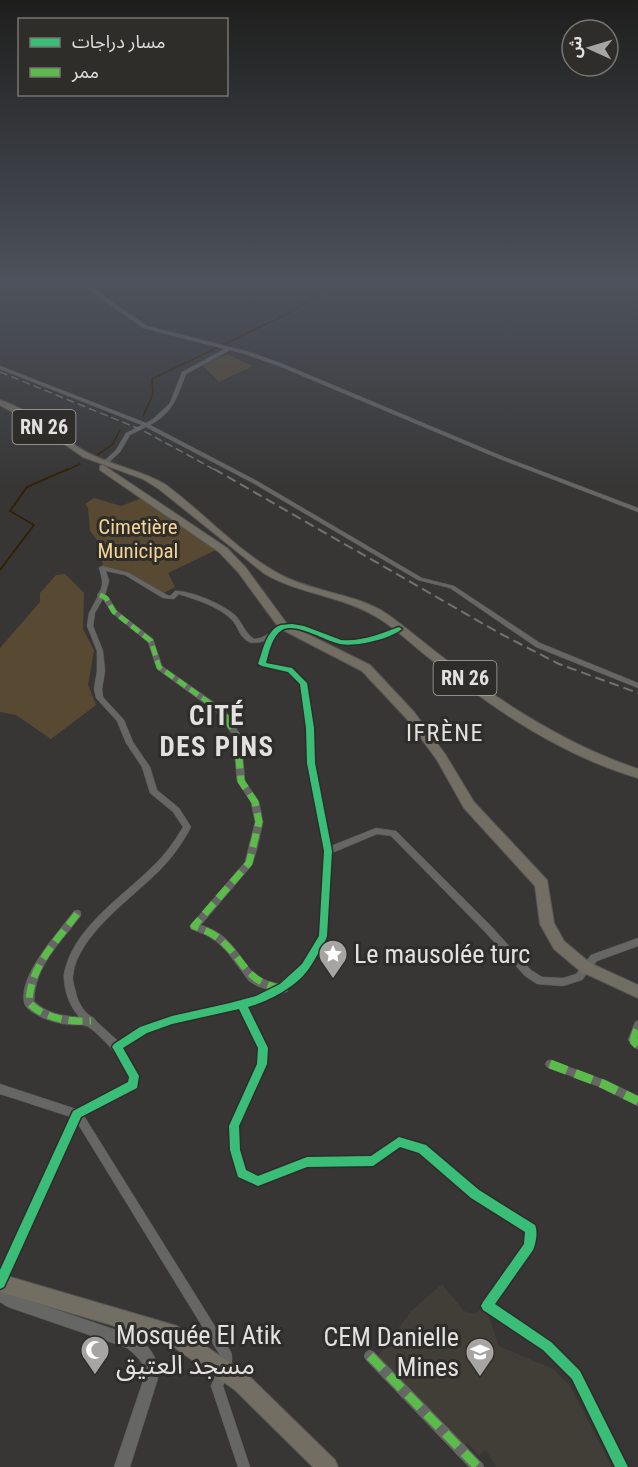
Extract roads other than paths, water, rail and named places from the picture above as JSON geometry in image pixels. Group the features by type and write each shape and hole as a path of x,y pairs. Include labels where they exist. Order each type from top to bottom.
{"main road":[{"name":"RN 26","path":"0,404 96,462 185,506 271,573 294,584 366,607 538,729 585,756 638,774"},
{"path":"96,462 136,480 143,489 171,512 223,550 242,570 278,630 366,668 410,715 441,757 469,805 542,884 547,924 559,945 585,967 632,987 638,992"},
{"path":"0,1283 161,1329 226,1363 242,1383 328,1467"}],"street":[{"path":"96,462 118,451 128,434 147,425 172,404 184,373 228,350"},
{"path":"230,350 281,366 502,458 638,510"},
{"path":"0,367 147,425 255,482 420,579 452,587 538,645 638,686"},
{"path":"0,1283 77,1114 133,1085 134,1076 117,1047 72,1000 69,984 77,947 175,850 187,827 176,810 153,791 147,767 130,743 120,720 100,698 98,689 101,671 100,651 90,626 92,613 106,581 102,568 127,574 165,597 172,598 177,592 185,592 218,608 236,620 241,631 251,640 258,640 278,630 303,627 342,642 386,636 399,629"},
{"path":"100,595 106,597 114,612 152,641 159,667 222,712 237,736 241,781 255,802 258,822 253,849 249,863 195,926 223,942 254,981 285,989"},
{"path":"117,1047 131,1036 162,1023 242,1005 285,989 302,973 323,936 328,851 312,764 310,728 303,683 290,670 262,664 278,630"},
{"path":"328,851 376,831 393,833 488,929 528,974 540,981 563,982 579,976 594,958 638,942"},
{"path":"77,914 39,964 30,987 29,1003 34,1009 48,1014 81,1022 91,1021"},
{"path":"242,1005 263,1048 262,1064 234,1126 235,1150 242,1173 258,1181 308,1162 373,1161 399,1142 422,1149 475,1194 531,1229 529,1246 487,1306 547,1346 576,1375 622,1467"},
{"path":"638,1025 633,1040 638,1044"},
{"path":"550,1064 612,1087 638,1101"},
{"path":"0,1089 77,1114 226,1363 217,1386 244,1467"},
{"path":"0,1288 3,1296 13,1302 131,1342 145,1352 152,1366 152,1375 122,1467"},
{"path":"370,1356 478,1467"}],"waterway":[{"path":"143,416 153,394 152,379 211,350"},
{"path":"97,455 112,445 120,430"},
{"path":"65,471 80,464"},
{"path":"0,570 34,525 10,511 27,487 68,469"}],"railway":[{"path":"0,372 142,430 217,471"},
{"path":"214,469 501,634 559,664 638,693"}],"place":[{"name":"Le mausolée turc","path":"333,980"},
{"name":"Mosquée El Atik مسجد العتيق","path":"95,1376"},
{"name":"CEM Danielle Mines","path":"480,1378"}],"district":[{"name":"CITÉ DES PINS","path":"217,732"},
{"name":"IFRÈNE","path":"445,733"}],"park label":[{"name":"Cimetière Municipal","path":"138,539"}]}
